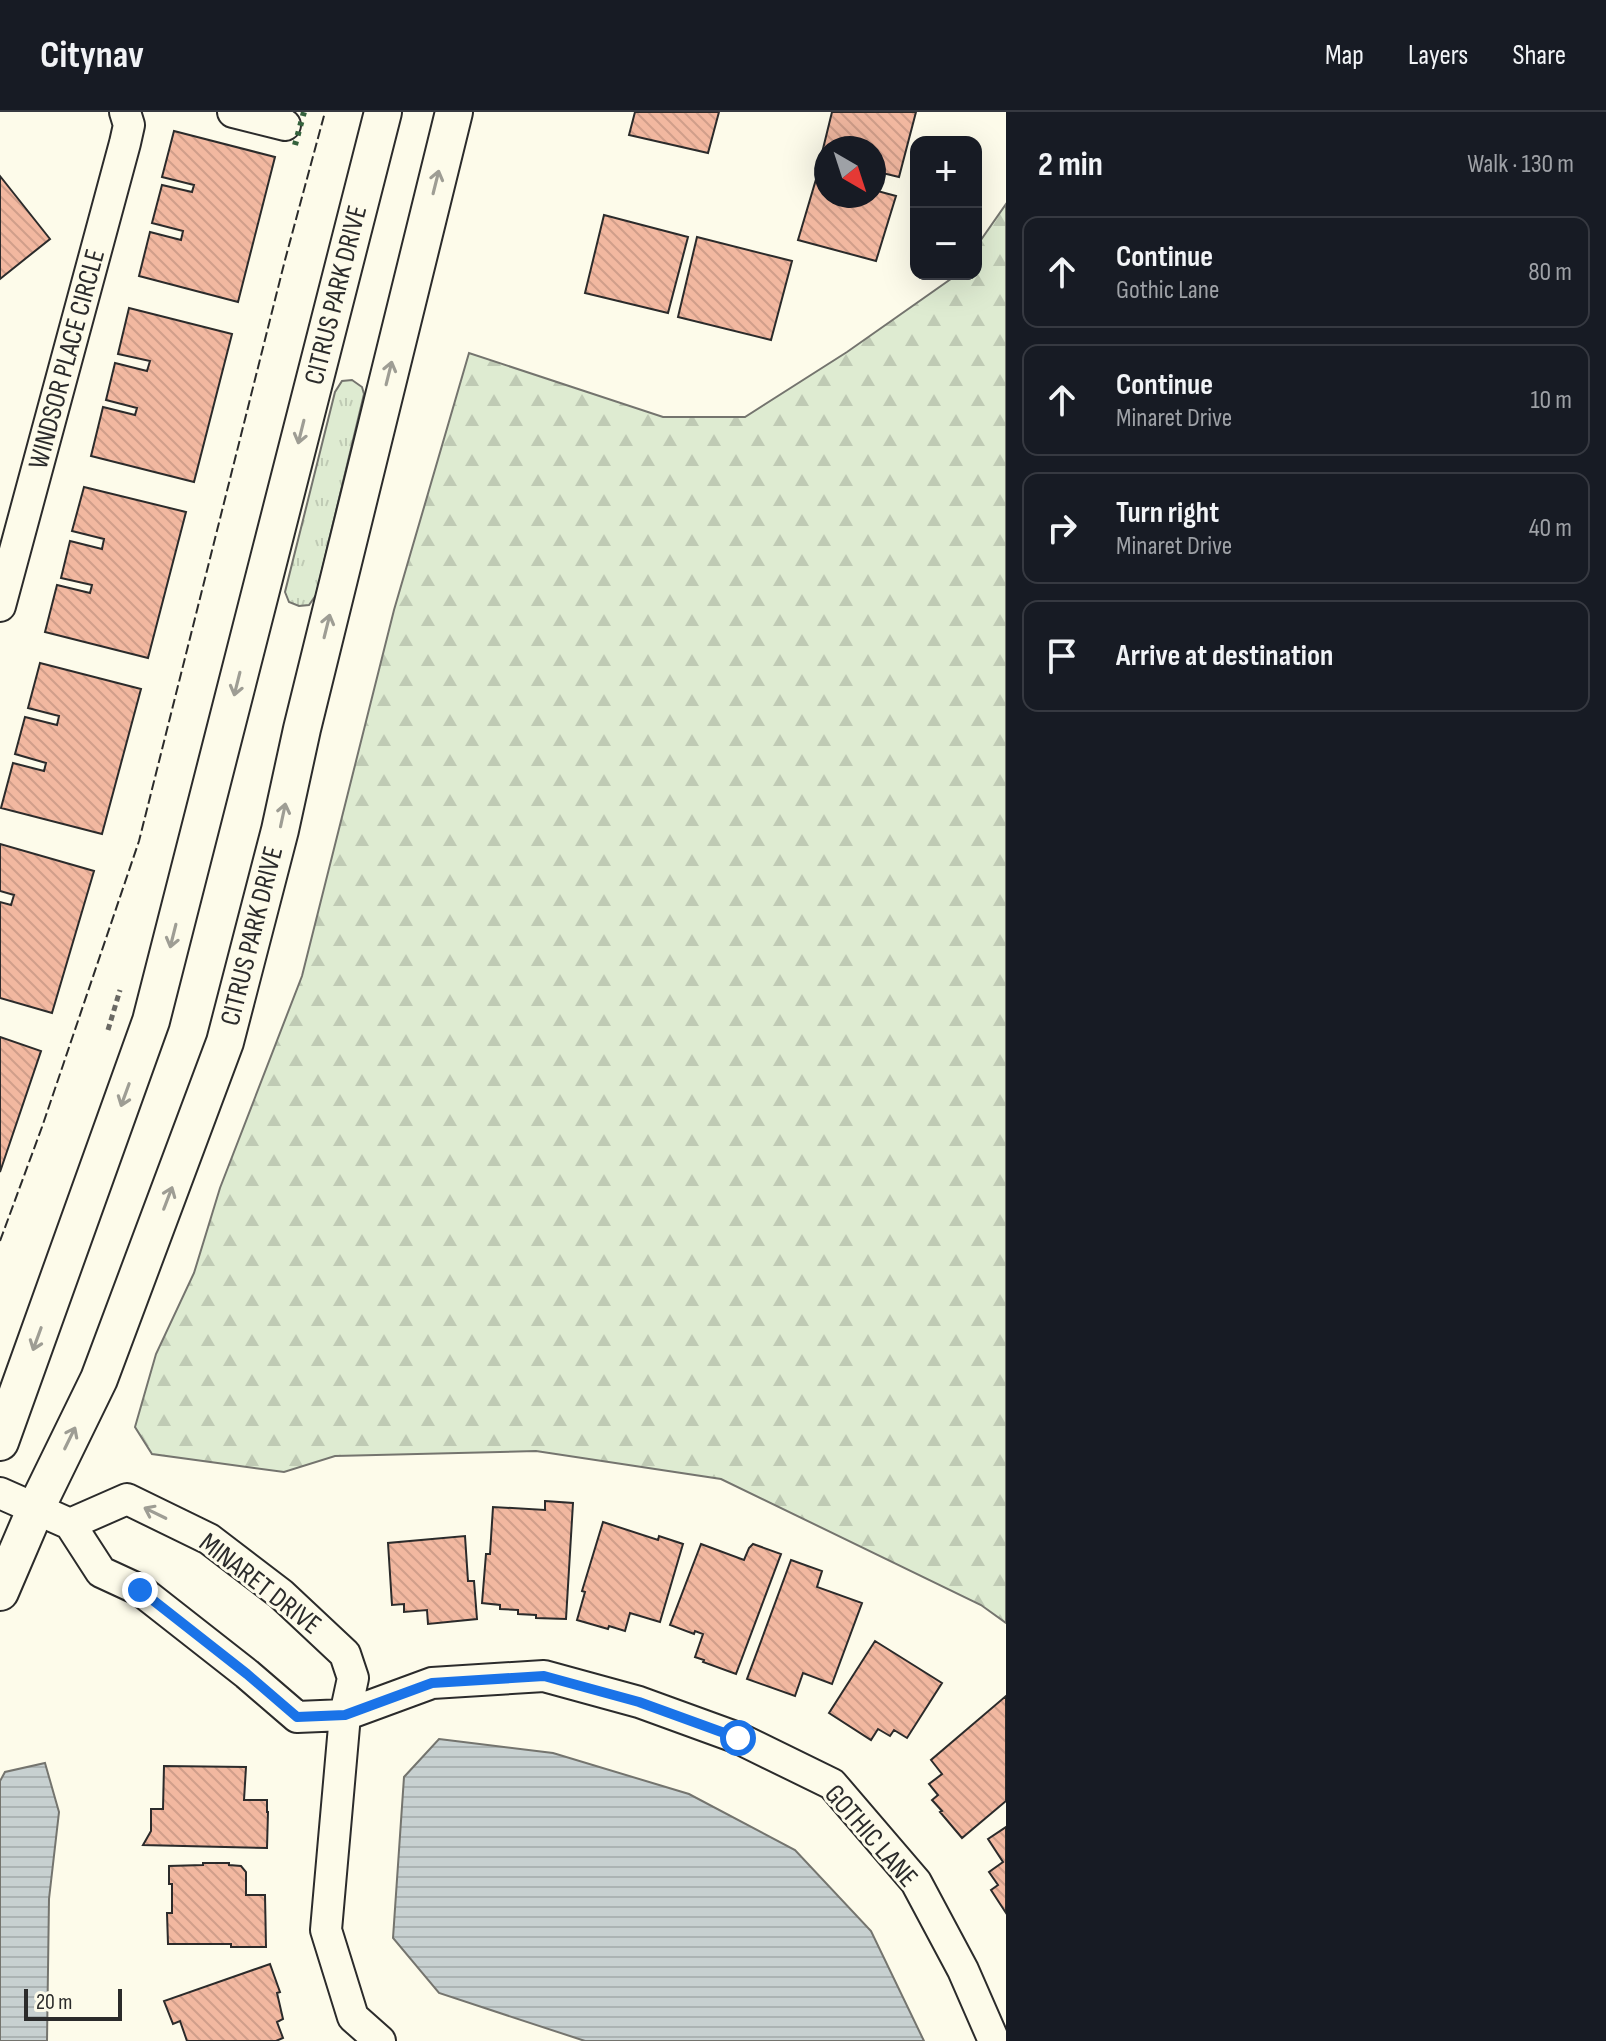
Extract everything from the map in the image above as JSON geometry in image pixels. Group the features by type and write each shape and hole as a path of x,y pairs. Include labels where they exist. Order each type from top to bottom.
{"street":[{"name":"WINDSOR PLACE CIRCLE","path":"0,606 125,143 129,125 125,112"},
{"path":"233,112 285,125"},
{"name":"CITRUS PARK DRIVE","path":"0,1442 151,1021 383,112"},
{"name":"CITRUS PARK DRIVE","path":"0,1592 36,1508 99,1379 225,1042 280,830 302,729 454,112"},
{"path":"0,1493 70,1524 101,1572 140,1590 297,1717 345,1715"},
{"name":"MINARET DRIVE","path":"70,1524 127,1499 209,1539 281,1594 345,1654 353,1678 345,1715 326,1930 353,2017 380,2041"},
{"name":"GOTHIC LANE","path":"345,1715 432,1683 544,1676 639,1702 738,1738 832,1784 916,1882 963,1970 994,2041"}],"path":[{"path":"105,1040 122,985"}],"green space":[{"path":"1006,204 1006,1623 981,1605 721,1479 536,1451 335,1456 284,1472 152,1454 135,1427 156,1354 194,1273 220,1188 302,976 394,610 469,353 663,417 745,417 847,352 949,280 982,280 982,238"},
{"path":"352,380 362,387 364,394 316,595 309,605 299,606 289,602 285,592 335,392 342,381"}],"shaded area":[{"path":"439,1739 553,1753 689,1794 795,1850 871,1931 924,2041 585,2041 439,1993 393,1938 404,1777"},
{"path":"45,1763 59,1812 49,1899 47,2041 0,2041 0,1781 5,1772"}],"building":[{"path":"635,112 719,112 708,153 629,135"},
{"path":"832,112 916,112 899,177 886,174 886,136 826,136"},
{"path":"174,131 275,157 238,302 139,276 150,232 181,240 183,231 152,223 162,185 192,192 194,185 162,177"},
{"path":"0,176 50,239 0,279"},
{"path":"814,186 814,208 886,208 886,193 896,196 876,261 798,240"},
{"path":"604,215 688,237 668,313 585,293"},
{"path":"697,237 792,261 771,340 678,317"},
{"path":"129,308 232,334 194,482 91,456 103,407 135,415 137,408 106,400 115,363 147,371 150,361 118,354"},
{"path":"84,487 186,512 148,658 45,632 57,585 90,593 92,585 61,578 70,541 102,549 104,539 72,531"},
{"path":"40,663 141,689 102,834 1,808 13,763 44,771 46,763 15,754 25,717 57,725 59,716 28,708"},
{"path":"0,844 94,871 52,1013 0,998 0,902 11,905 14,895 0,891"},
{"path":"0,1037 41,1051 0,1172"},
{"path":"545,1501 573,1503 566,1619 536,1618 536,1615 518,1614 518,1610 500,1609 500,1605 482,1603 493,1507 545,1510"},
{"path":"603,1522 658,1540 659,1536 683,1544 660,1622 630,1613 625,1631 577,1620 585,1592 582,1591"},
{"path":"465,1536 468,1581 474,1581 477,1619 428,1624 427,1610 404,1612 404,1604 392,1605 388,1543"},
{"path":"701,1544 744,1560 753,1544 781,1554 736,1674 695,1657 703,1634 670,1625"},
{"path":"791,1560 822,1571 817,1587 862,1603 832,1684 803,1673 795,1696 747,1679"},
{"path":"875,1641 942,1683 907,1738 894,1730 890,1736 878,1729 871,1740 829,1713"},
{"path":"1006,1696 1006,1801 962,1838 932,1800 938,1795 929,1784 942,1774 931,1760"},
{"path":"164,1766 246,1767 244,1800 267,1800 267,1848 143,1845 151,1831 151,1809 163,1809"},
{"path":"1006,1827 1006,1913 991,1890 998,1885 989,1872 1003,1862 988,1839"},
{"path":"203,1863 241,1866 246,1872 246,1895 265,1895 266,1947 168,1944 167,1913 172,1913 169,1866"},
{"path":"270,1964 280,1992 277,1993 283,2019 277,2022 283,2038 276,2041 187,2041 180,2021 173,2024 164,2001"}],"hedge":[{"path":"295,145 304,112"}],"fence":[{"path":"0,1241 139,841 325,112"}],"route":[{"path":"140,1590 297,1717 345,1715 432,1683 544,1676 639,1702 738,1738"}]}
